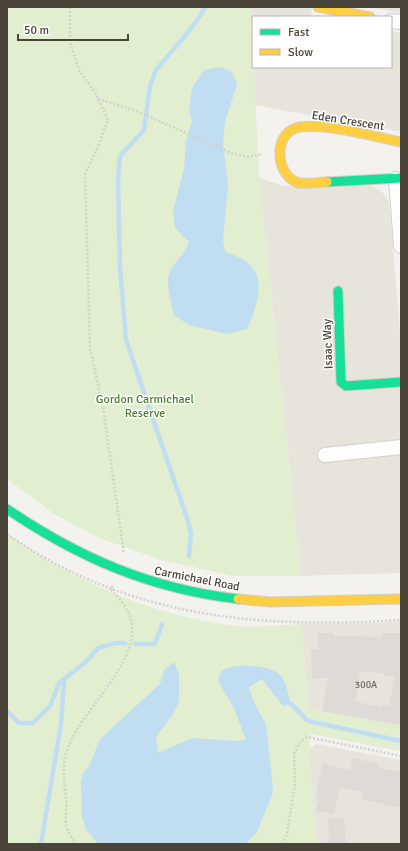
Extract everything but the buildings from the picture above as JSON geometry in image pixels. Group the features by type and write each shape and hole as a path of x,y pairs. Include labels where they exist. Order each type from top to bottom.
{"street":[{"path":"318,7 365,16"},
{"name":"Eden Crescent","path":"398,178 298,183 290,179 284,173 280,163 280,151 282,142 291,130 311,125 401,142"},
{"path":"398,178 401,246"},
{"name":"Isaac Way","path":"338,291 341,382 346,386 401,382"},
{"path":"325,455 401,447"},
{"name":"Carmichael Road","path":"7,508 46,536 98,563 138,578 174,588 254,601 401,599"}],"path":[{"path":"70,7 70,42 79,70 95,92 108,120 97,149 85,174 90,348 103,407 125,552"},
{"path":"98,98 136,111 234,154"},
{"path":"76,844 66,827 67,804 63,771 66,751 74,733 114,679 127,650 133,631 130,615 111,589"},
{"path":"282,844 287,834 295,783 294,754 300,742 307,737 401,756"}],"shaded area":[{"path":"251,7 312,7 311,16 252,16 252,32"},
{"path":"367,7 401,7 401,13"},
{"path":"392,31 401,33 401,132 255,105 254,68 392,68"},
{"path":"259,178 284,186 371,185 383,193 389,201 401,344 401,573 301,576"},
{"path":"401,621 401,727 309,710 301,624 380,623"},
{"path":"316,744 401,760 401,844 317,844 309,755 310,748"}],"green space":[{"name":"Gordon Carmichael Reserve","path":"7,7 251,7 252,68 254,68 259,178 301,576 233,576 162,560 99,538 54,514 7,479"},
{"path":"7,534 60,567 88,582 116,594 175,614 206,621 245,627 301,624 309,709 401,727 401,751 310,734 309,755 317,844 7,844"}],"water":[{"path":"221,67 232,72 237,84 225,122 223,144 228,185 223,241 225,252 244,260 250,265 258,279 259,288 256,305 247,329 227,334 189,325 174,315 171,305 168,281 170,271 189,242 175,228 173,211 184,169 186,140 192,122 189,109 192,88 204,70"},
{"path":"174,662 179,674 179,701 173,714 156,737 158,753 192,738 235,741 246,740 234,708 218,681 221,672 226,669 242,666 260,667 275,672 280,675 284,681 291,704 283,706 262,679 249,687 254,703 266,724 273,788 272,795 257,832 246,844 98,844 86,829 82,817 81,782 83,773 89,766 100,739 160,684 164,670"}],"waterway":[{"path":"189,556 191,533 187,518 126,340 120,268 118,179 120,156 144,130 150,86 156,70 190,30 206,7"},
{"path":"135,644 155,644 162,624"},
{"path":"7,711 19,723 33,723 50,706 59,683 87,661 98,648 115,643 125,643"},
{"path":"41,844 61,724 64,679"},
{"path":"291,704 308,721 401,741"}],"traffic: fast":[{"path":"327,182 401,178"},
{"path":"338,291 341,382 346,386 401,382"},
{"path":"7,509 34,527 61,542 117,569 175,588 238,599"}],"traffic: slow":[{"path":"318,7 365,16"},
{"path":"327,182 299,183 289,177 284,171 280,155 281,146 283,139 289,132 296,128 306,126 333,128 401,142"},
{"path":"238,599 270,602 401,599"}]}
